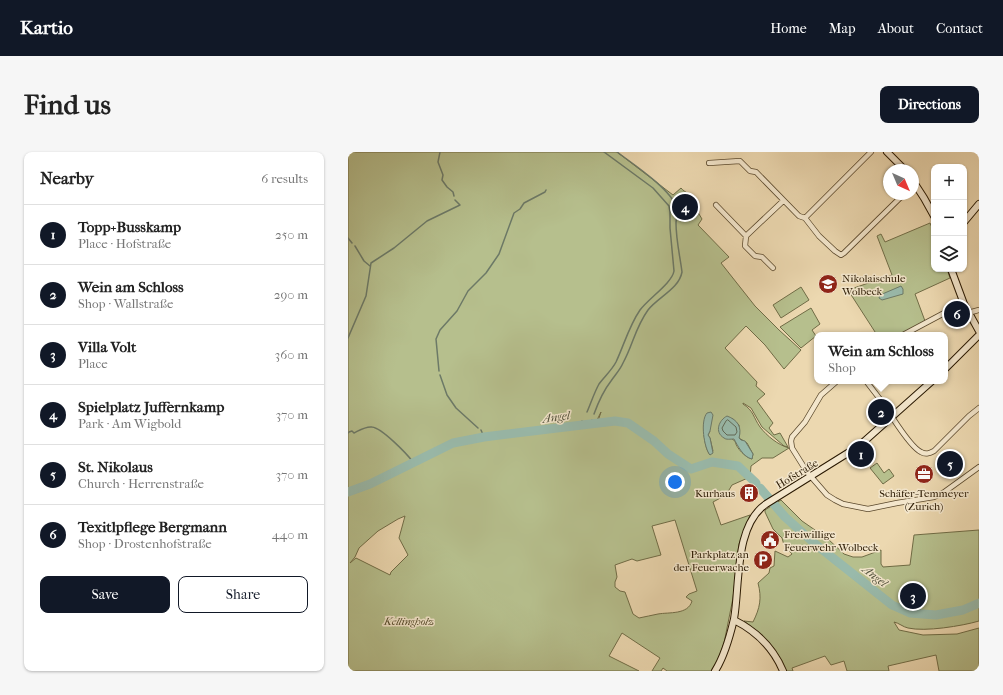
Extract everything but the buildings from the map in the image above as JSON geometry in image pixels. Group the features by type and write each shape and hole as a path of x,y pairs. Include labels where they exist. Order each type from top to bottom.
{"street":[{"path":"805,218 871,152"},
{"path":"887,152 899,164"},
{"path":"709,163 740,161 750,172 756,172 799,216 805,218 819,236 841,255 898,200"},
{"path":"919,190 931,211"},
{"path":"773,268 762,257 755,256 745,246 746,236 784,201"},
{"path":"967,218 979,204"},
{"path":"716,205 746,236"},
{"path":"952,272 968,313 979,331"},
{"path":"909,332 964,304"},
{"path":"968,313 979,310"},
{"path":"948,366 979,335"},
{"path":"834,384 821,395 805,422 790,441 792,448 812,476 828,495 835,500 843,504 868,509 934,496 943,493 979,467"},
{"path":"868,384 906,437 921,452 928,454 934,451 979,408"},
{"name":"Hofstraße","path":"715,671 720,662 734,620 743,545 753,519 759,509 859,446 929,384"},
{"path":"734,620 748,628 764,642 776,656 783,671"}],"green space":[{"name":"Kellingholz","path":"348,152 617,152 673,195 681,188 691,196 692,200 689,204 696,209 702,219 698,225 729,257 721,263 755,306 801,350 784,369 765,345 746,326 725,348 757,382 756,386 765,394 757,401 773,423 769,428 774,435 780,433 788,447 784,446 762,427 751,408 743,404 751,412 766,434 773,440 785,447 789,448 773,458 762,458 751,466 750,477 732,485 726,495 713,502 721,525 750,515 739,544 733,598 724,643 712,671 667,671 663,668 661,671 652,671 660,658 622,633 609,656 639,671 348,671","holes":["601,412 598,421 613,420 629,422 690,467 688,471 635,430 617,424 592,427","732,418 739,425 739,438 747,443 753,454 752,459 747,457 737,447 735,441 732,439","710,431 708,435 713,451 710,455 704,435","405,516 399,538 408,555 391,572 390,575 356,558 350,563 355,557 359,548 378,531","675,520 697,591 686,597 692,601 687,609 673,613 639,618 633,614 625,592 620,591 615,587 617,577 615,565 632,559 637,561 661,555 652,526"]},
{"path":"930,223 931,272 948,272 950,278 915,294 925,321 905,332 875,332 848,290 892,275 877,236 881,234 885,242"},
{"path":"801,287 809,300 781,318 773,305"},
{"path":"811,308 820,324 812,330 814,338 801,348 780,327"},
{"path":"877,463 884,473 889,469 894,476 883,484 870,468"},
{"path":"781,500 802,521 828,539 844,554 853,557 862,557 881,550 881,564 883,567 910,565 914,535 979,530 979,621 933,629 908,628 894,622 899,630 923,635 957,634 979,628 979,671 939,671 936,655 888,666 889,671 847,671 844,661 831,665 825,656 792,668 793,671 784,671 782,663 774,649 757,631 744,621 753,622 759,607 760,593 758,583 769,573 770,568 774,566 775,551 788,557 792,554 784,545 782,538 773,529 765,512 765,510"}],"water":[{"path":"901,286 903,289 903,294 882,300 879,298 880,295"},
{"path":"711,412 713,415 708,435 713,453 710,455 706,447 703,428 707,413"},
{"path":"727,416 738,424 740,430 739,438 745,441 753,454 752,459 743,454 734,439 725,439 719,433 718,429 720,423"}],"waterway":[{"path":"440,152 438,162 443,175 442,180 453,192 454,196"},
{"path":"587,412 599,384 616,362 636,316 644,305 665,285 674,271 669,206 653,188 604,152"},
{"path":"594,414 608,385 622,366 637,330 648,310 673,288 682,272 677,242 677,208 660,185 617,152"},
{"path":"439,371 436,339 440,330 457,311 468,291 486,273 499,254 514,213 520,209 524,203 545,192 546,190"},
{"path":"348,338 366,296 371,263 394,248 427,221 460,205 455,200"},
{"path":"348,238 352,243"},
{"path":"355,246 364,261 370,266"},
{"path":"440,375 447,395 456,408 478,428"},
{"name":"Angel","path":"348,492 370,484 453,443 484,437 615,421 628,423 654,441 668,454 691,469 712,462 738,466 756,483"},
{"path":"348,433 352,431 354,433 368,427 376,428 394,442 413,462"},
{"name":"Angel","path":"481,430 484,437"},
{"name":"Angel","path":"760,488 785,517 814,543 892,605 910,613 936,615 963,610 979,603"}],"place":[{"name":"Spielplatz Juffernkamp","path":"685,207"},
{"name":"Nikolaischule Wolbeck","path":"828,284"},
{"name":"Texitlpflege Bergmann","path":"957,314"},
{"name":"Wein am Schloss","path":"881,412"},
{"name":"Topp+Busskamp","path":"861,454"},
{"name":"St. Nikolaus","path":"950,464"},
{"name":"Schäfer-Temmeyer (Zurich)","path":"924,474"},
{"name":"Kurhaus","path":"749,493"},
{"name":"Freiwillige Feuerwehr Wolbeck","path":"770,540"},
{"name":"Parkplatz an der Feuerwache","path":"763,560"},
{"name":"Villa Volt","path":"913,596"}]}
